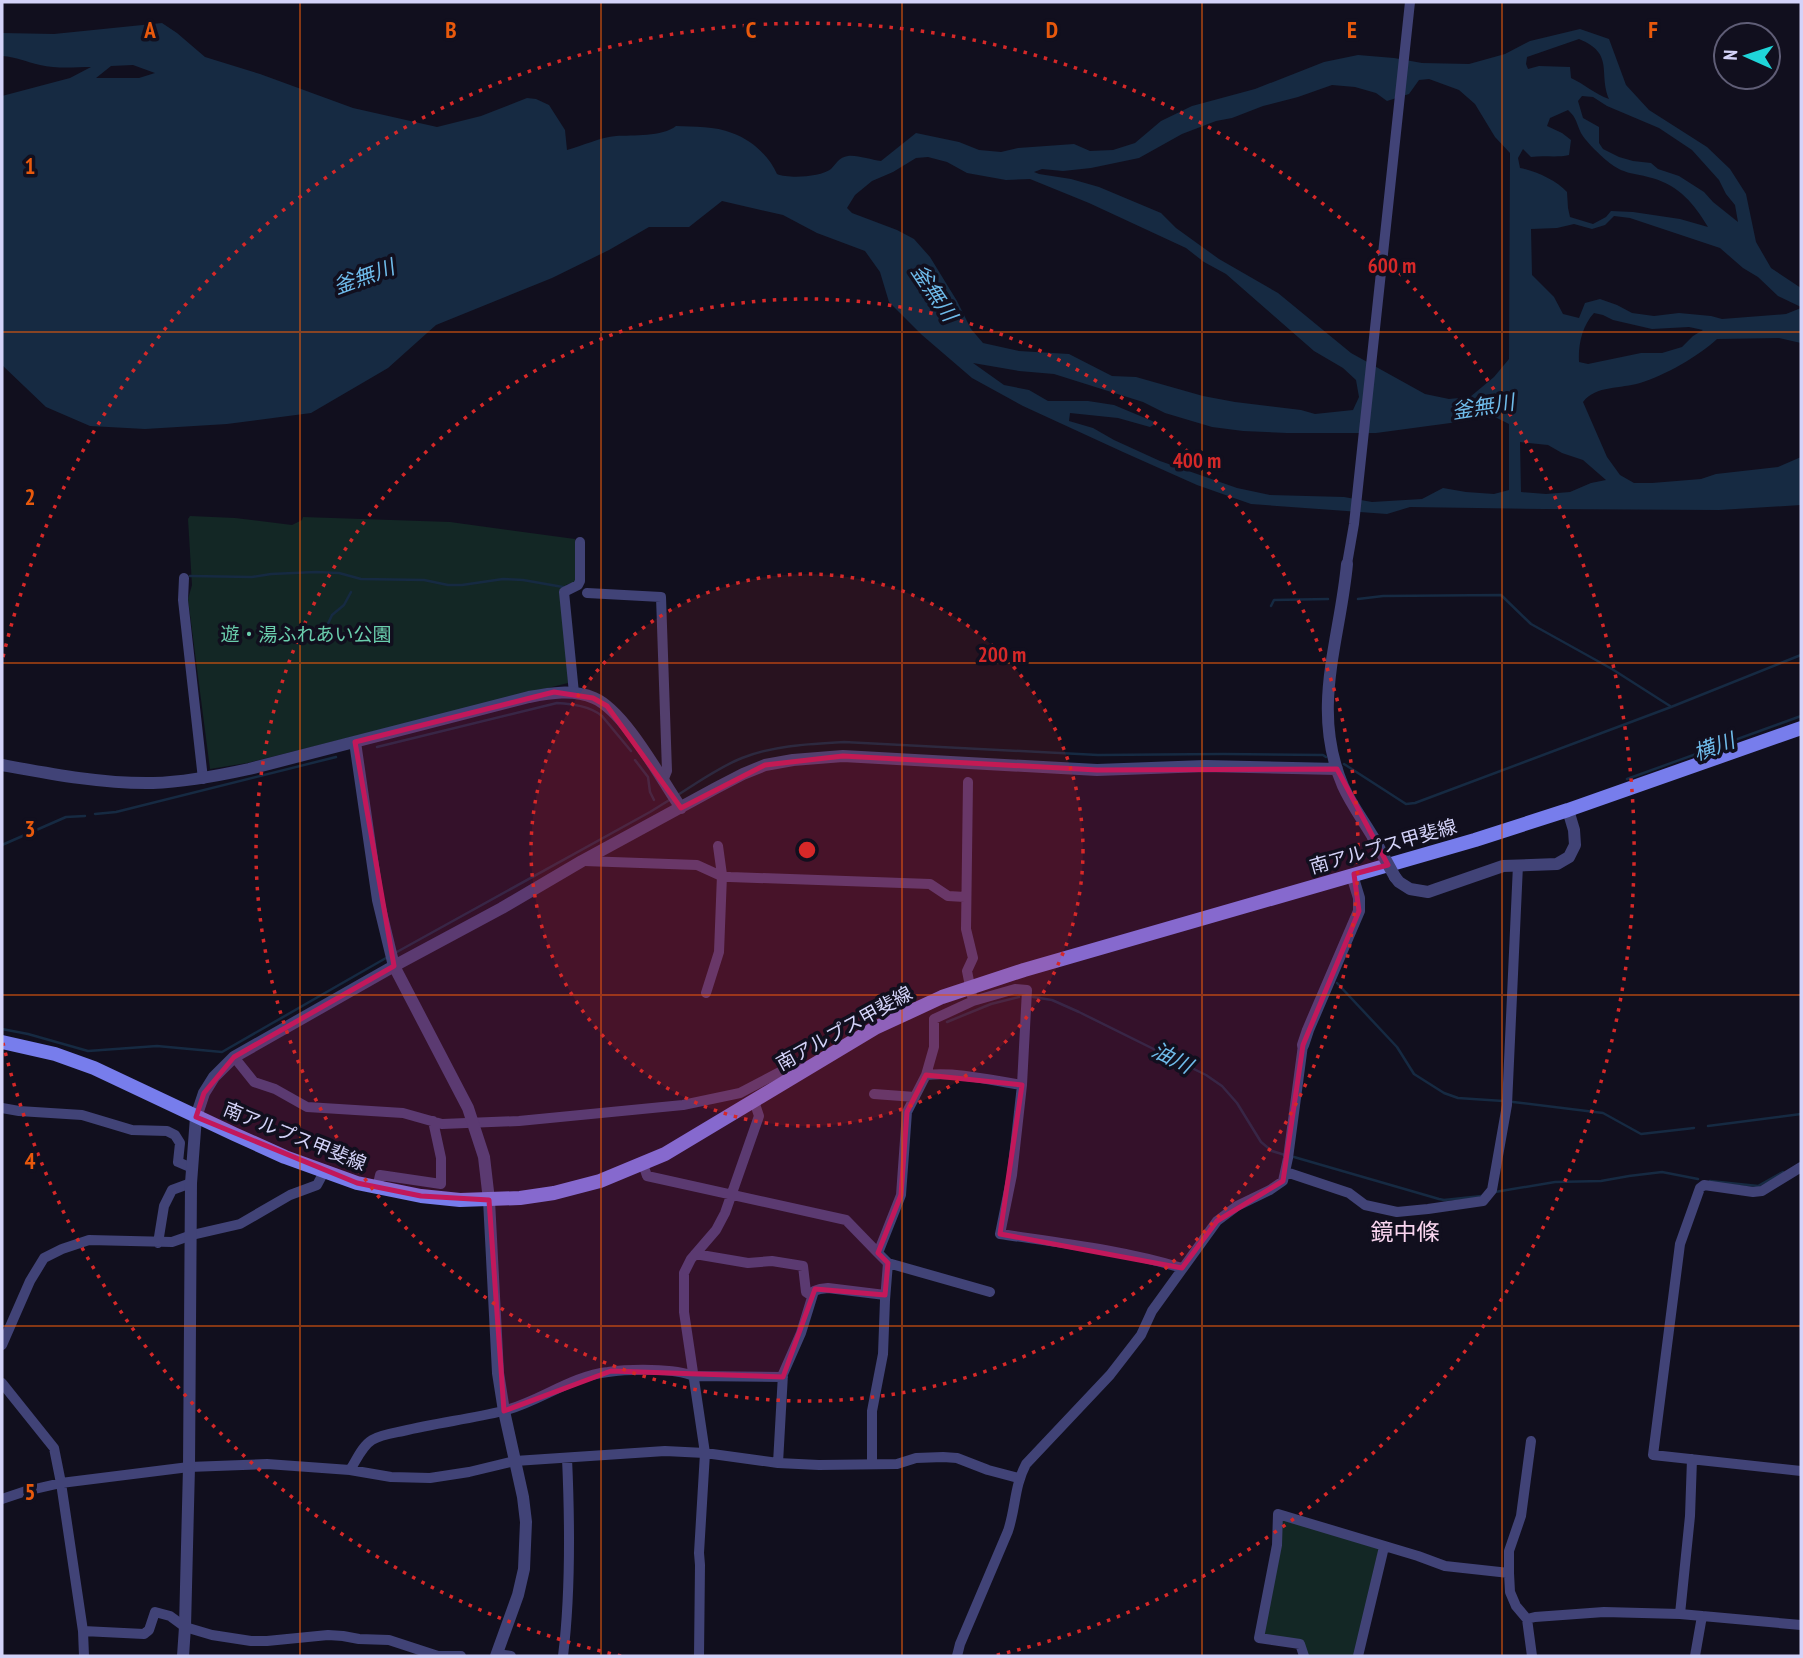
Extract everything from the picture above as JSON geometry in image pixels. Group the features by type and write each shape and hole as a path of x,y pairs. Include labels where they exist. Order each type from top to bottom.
{"main road":[{"name":"南アルプス甲斐線","path":"2,1041 55,1054 94,1068 285,1157 357,1183 421,1196 460,1200 520,1198 554,1193 600,1181 665,1154 875,1028 942,997 972,993 1352,875 1475,841 1801,728"}],"street":[{"path":"1410,2 1354,524 1328,686 1328,721 1337,769 1351,803 1395,877 1410,889 1435,891 1492,869 1557,864 1569,857 1573,851 1575,837 1568,810"},
{"path":"574,693 564,592 578,585 580,581 580,542"},
{"path":"184,578 183,600 204,779"},
{"path":"587,593 662,597 667,771 663,781"},
{"path":"2,765 121,782 152,783 204,779 529,697 554,692 574,693 593,698 607,706 622,722 681,808"},
{"path":"355,742 378,900 394,966 474,1123 484,1157 489,1200 498,1373 526,1522 524,1569 497,1655 510,1656"},
{"path":"183,1656 189,1467 191,1183 196,1117 204,1093 214,1077 234,1057 582,861 743,774 765,765 843,756 1097,770 1205,766 1337,769"},
{"path":"968,782 965,897 966,929 973,958 967,971 972,993"},
{"path":"706,993 719,952 722,875 719,846"},
{"path":"582,861 696,865 730,877 930,884 948,896 965,897"},
{"path":"1286,1172 1349,1193 1365,1205 1397,1212 1483,1201 1492,1190 1507,1105 1518,865"},
{"path":"957,1656 1011,1523 1018,1478 1026,1464 1118,1365 1140,1335 1152,1311 1217,1221 1237,1206 1283,1181 1303,1045 1359,911 1359,898 1352,875"},
{"path":"878,1253 901,1195 907,1112 926,1075 934,1047 934,1019 972,993 1015,989 1027,990 1022,1086 1012,1175 1000,1234 1092,1247 1182,1268"},
{"path":"234,1057 254,1082 275,1089 307,1107 403,1113 442,1124 519,1121 684,1105 740,1093 799,1062 804,1072"},
{"path":"926,1075 971,1076 1022,1086"},
{"path":"874,1094 915,1097"},
{"path":"699,1656 699,1553 705,1453 684,1312 684,1273 691,1259 716,1230 732,1195 759,1115 754,1101"},
{"path":"2,1108 82,1115 132,1130 167,1131 180,1143 178,1162 192,1168"},
{"path":"377,1188 380,1175 441,1184 441,1158 433,1121"},
{"path":"643,1164 647,1176 846,1220 888,1264 990,1292"},
{"path":"1801,1167 1762,1191 1704,1185 1700,1188 1680,1244 1653,1455 1801,1471"},
{"path":"2,1346 30,1281 44,1258 89,1240 172,1242 240,1224 290,1195 317,1185 324,1172"},
{"path":"158,1243 164,1206 172,1190 191,1183"},
{"path":"695,1254 748,1263 772,1261 803,1266 806,1292 812,1296"},
{"path":"872,1464 872,1411 883,1354 888,1264"},
{"path":"778,1463 783,1377 814,1291 828,1288 885,1295"},
{"path":"350,1470 372,1440 407,1430 504,1411 598,1373 648,1371 686,1373 694,1376 783,1377"},
{"path":"2,1383 54,1448 83,1631 84,1656"},
{"path":"1531,1441 1521,1516 1509,1551 1509,1573 1510,1592 1527,1619 1532,1656"},
{"path":"2,1499 61,1483 189,1467 267,1464 350,1470 391,1477 430,1478 515,1461 665,1451 818,1465 897,1464 916,1458 957,1458 1018,1478"},
{"path":"563,1656 567,1624 569,1543 567,1458"},
{"path":"1680,1614 1690,1516 1692,1459"},
{"path":"1305,1656 1300,1644 1259,1637 1277,1545 1278,1514 1445,1566 1509,1573"},
{"path":"1358,1656 1384,1547"},
{"path":"83,1631 144,1634 149,1630 155,1612 170,1616 185,1627 212,1635 251,1641 343,1636 388,1640 438,1656 461,1656"},
{"path":"1527,1619 1604,1612 1680,1614 1801,1625"},
{"path":"1695,1656 1702,1616"}],"highlighted area":[{"path":"554,692 593,698 607,706 681,808 765,765 843,756 1097,770 1337,769 1388,865 1354,874 1359,911 1303,1045 1283,1181 1217,1221 1182,1268 1000,1234 1022,1085 926,1075 907,1112 901,1195 878,1253 888,1263 885,1295 815,1289 783,1377 611,1371 504,1411 489,1200 421,1196 357,1183 196,1117 204,1093 234,1057 394,966 355,742"}],"green space":[{"name":"遊・湯ふれあい公園","path":"190,516 292,525 303,517 450,522 575,539 575,582 566,585 568,683 247,763 210,769 188,599 192,585"},
{"path":"1283,1516 1384,1547 1358,1656 1304,1656 1300,1644 1259,1638"}],"water":[{"name":"釜無川","path":"162,23 205,57 353,108 437,127 481,116 527,98 536,99 549,105 565,130 567,150 604,138 655,134 676,126 719,129 753,144 777,174 797,177 826,172 840,159 848,156 881,161 916,133 959,142 979,150 1001,152 1018,148 1074,144 1090,151 1113,150 1135,143 1161,121 1192,106 1255,89 1324,62 1358,55 1422,63 1469,64 1505,54 1530,41 1580,29 1609,39 1626,85 1649,110 1707,147 1730,169 1746,194 1756,242 1771,268 1801,288 1801,307 1778,296 1720,248 1630,218 1614,216 1605,225 1592,229 1574,224 1531,229 1532,275 1554,297 1563,314 1579,318 1585,303 1600,299 1632,313 1654,316 1679,313 1722,319 1786,314 1801,308 1801,343 1779,338 1717,339 1691,359 1660,376 1640,383 1602,390 1588,397 1583,402 1607,457 1620,475 1634,483 1652,483 1701,479 1716,474 1778,467 1801,457 1801,505 1719,510 1410,507 1387,514 1251,504 1197,485 1123,452 1023,406 972,378 889,302 880,272 865,251 817,233 783,215 722,201 689,227 649,227 552,278 436,325 388,368 311,413 227,424 145,429 90,426 46,407 2,365 2,96 70,78 91,67 46,66 2,56 2,33 54,34","holes":["1579,39 1590,45 1601,57 1609,99 1571,78 1570,67 1539,66 1528,69 1527,57","133,65 155,73 139,78 96,78 111,66","1429,79 1459,90 1475,104 1495,137 1510,153 1509,359 1494,377 1470,397 1449,399 1425,394 1351,353 1278,293 1219,259 1176,228 1161,213 1099,187 1034,172 1042,169 1063,171 1091,168 1139,158 1182,134 1216,121 1332,85 1355,87 1376,93 1387,101 1409,94 1419,80","1582,96 1593,97 1607,106 1659,128 1692,150 1719,180 1735,205 1738,222 1704,192 1679,176 1658,169 1651,163 1619,157 1603,149 1599,143 1599,127 1583,118 1578,101","1568,110 1575,118 1583,137 1616,168 1671,186 1692,203 1708,227 1680,219 1633,212 1611,211 1593,224 1570,217 1567,192 1546,177 1520,168 1518,158 1523,149 1531,157 1569,155 1571,140 1547,126 1550,118","928,157 947,162 967,173 1006,180 1030,179 1186,248 1226,274 1314,351 1343,368 1356,380 1359,397 1353,410 1315,414 1235,402 1136,377 1112,376 1069,354 1019,351 983,343 971,329 930,257 914,239 852,213 847,208 855,195 872,181 916,158","1594,313 1652,329 1689,327 1703,330 1682,347 1662,353 1641,353 1588,364 1579,362 1580,342 1586,324","973,363 1054,374 1143,402 1165,413 1212,427 1243,431 1376,433 1495,417 1509,424 1509,490 1494,494 1443,488 1422,499 1372,502 1344,497 1270,495 1237,488 1160,461 1093,428 1069,421 1070,413 1118,418 1150,427 1157,423 1114,405 1088,401 1048,401 1029,390 1004,385","1520,442 1548,445 1583,460 1606,480 1570,492 1521,492"]}],"waterway":[{"path":"190,576 252,577 316,572 339,573 361,579 424,580 448,585 503,579 563,587"},
{"path":"327,626 332,615 344,605 351,592"},
{"path":"1358,599 1383,596 1501,595 1531,624 1612,669 1670,706"},
{"path":"1271,606 1274,600 1328,599"},
{"path":"1344,764 1406,804 1415,803 1801,655"},
{"path":"377,747 557,703 581,706 602,716 631,751"},
{"name":"横川","path":"1627,779 1801,716"},
{"path":"676,796 725,766 754,754 793,746 844,742 1098,755 1326,757"},
{"path":"95,814 116,812 336,757"},
{"path":"635,760 648,777 654,800"},
{"path":"395,953 671,799"},
{"path":"2,845 66,817 85,816"},
{"path":"2,1029 88,1051 157,1046 222,1052 386,958"},
{"path":"1337,983 1397,1047 1414,1074 1444,1093 1458,1098 1503,1101"},
{"name":"油川","path":"947,1022 991,1004 1019,997"},
{"name":"油川","path":"1033,997 1052,1000 1079,1012 1206,1075 1222,1086 1237,1103 1261,1142 1272,1151 1285,1155"},
{"path":"1513,1102 1603,1113 1641,1134 1694,1128"},
{"path":"1708,1126 1801,1114"},
{"name":"油川","path":"1294,1157 1439,1199 1482,1196"},
{"name":"油川","path":"1495,1192 1555,1182 1601,1181 1662,1172 1698,1179"},
{"name":"油川","path":"1710,1181 1758,1186 1783,1172"}],"district":[{"name":"鏡中條","path":"1405,1232"}]}
